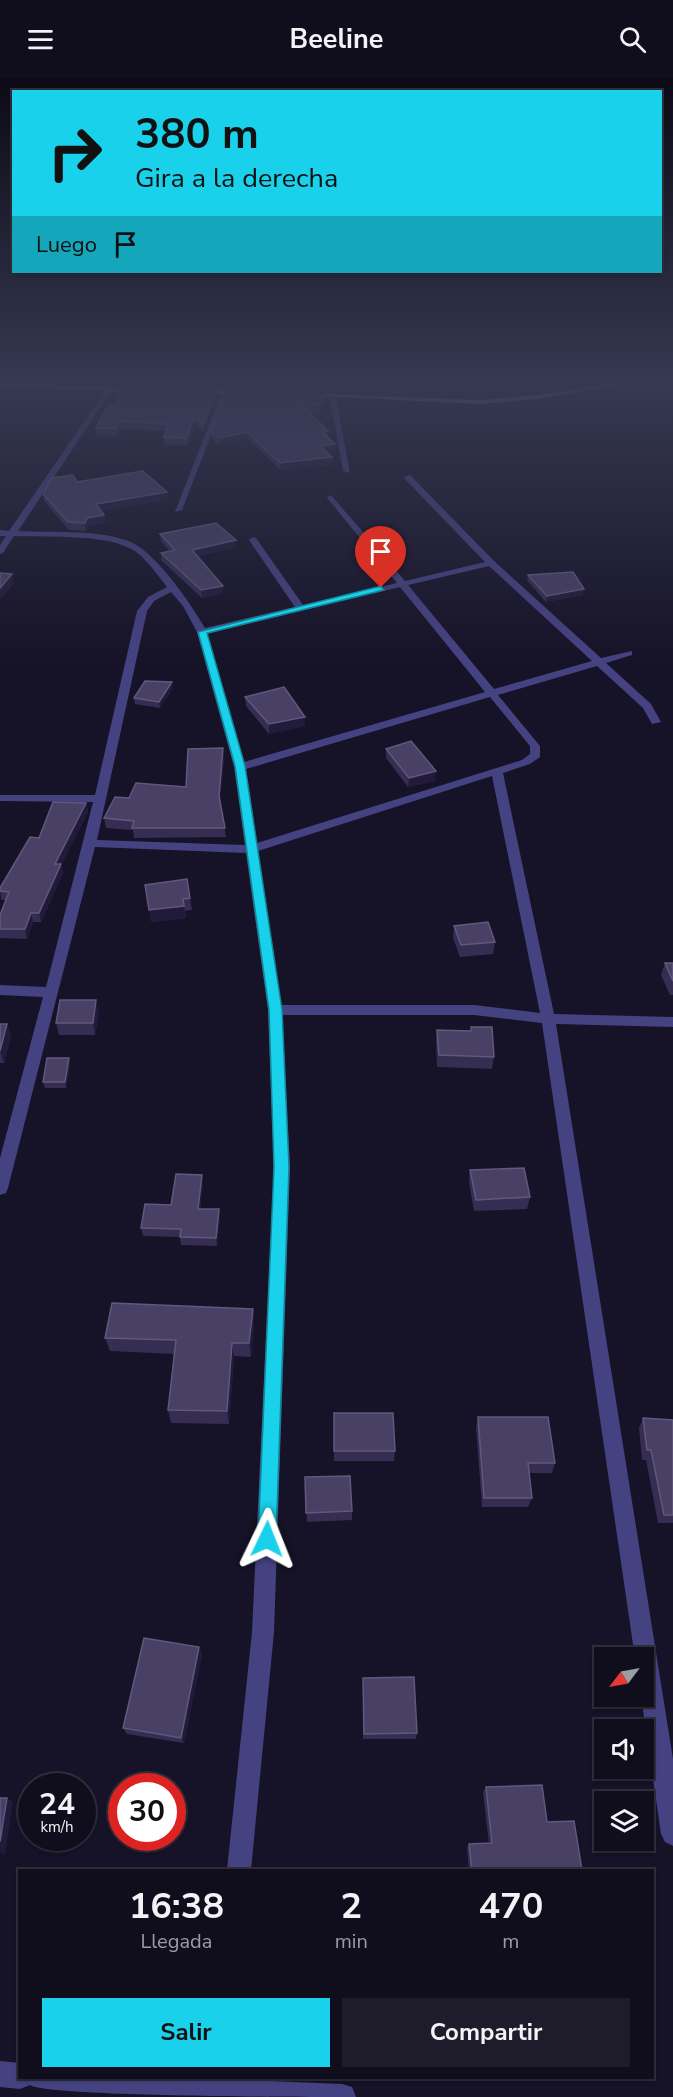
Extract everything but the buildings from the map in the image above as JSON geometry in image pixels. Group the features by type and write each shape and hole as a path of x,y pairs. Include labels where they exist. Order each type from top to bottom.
{"street":[{"path":"0,551 51,475"},
{"path":"178,510 192,475"},
{"path":"407,477 491,563 647,706 656,722"},
{"path":"90,843 252,849 526,762 536,755 535,746 331,496"},
{"path":"0,533 106,538 128,544 143,553 173,588 202,632 240,766 275,1010 282,1167 264,1620 239,1869"},
{"path":"253,540 300,608"},
{"path":"202,632 491,563"},
{"path":"0,1188 90,843 142,611 151,599 173,588"},
{"path":"240,766 629,653"},
{"path":"497,771 548,1019 673,1834"},
{"path":"0,798 100,799"},
{"path":"0,990 51,992"},
{"path":"275,1010 474,1010 548,1019 673,1022"},
{"path":"0,2074 18,2076"},
{"path":"56,2079 342,2097"}],"route":[{"path":"267,1539 282,1167 275,1010 240,766 202,632 381,588"}]}
